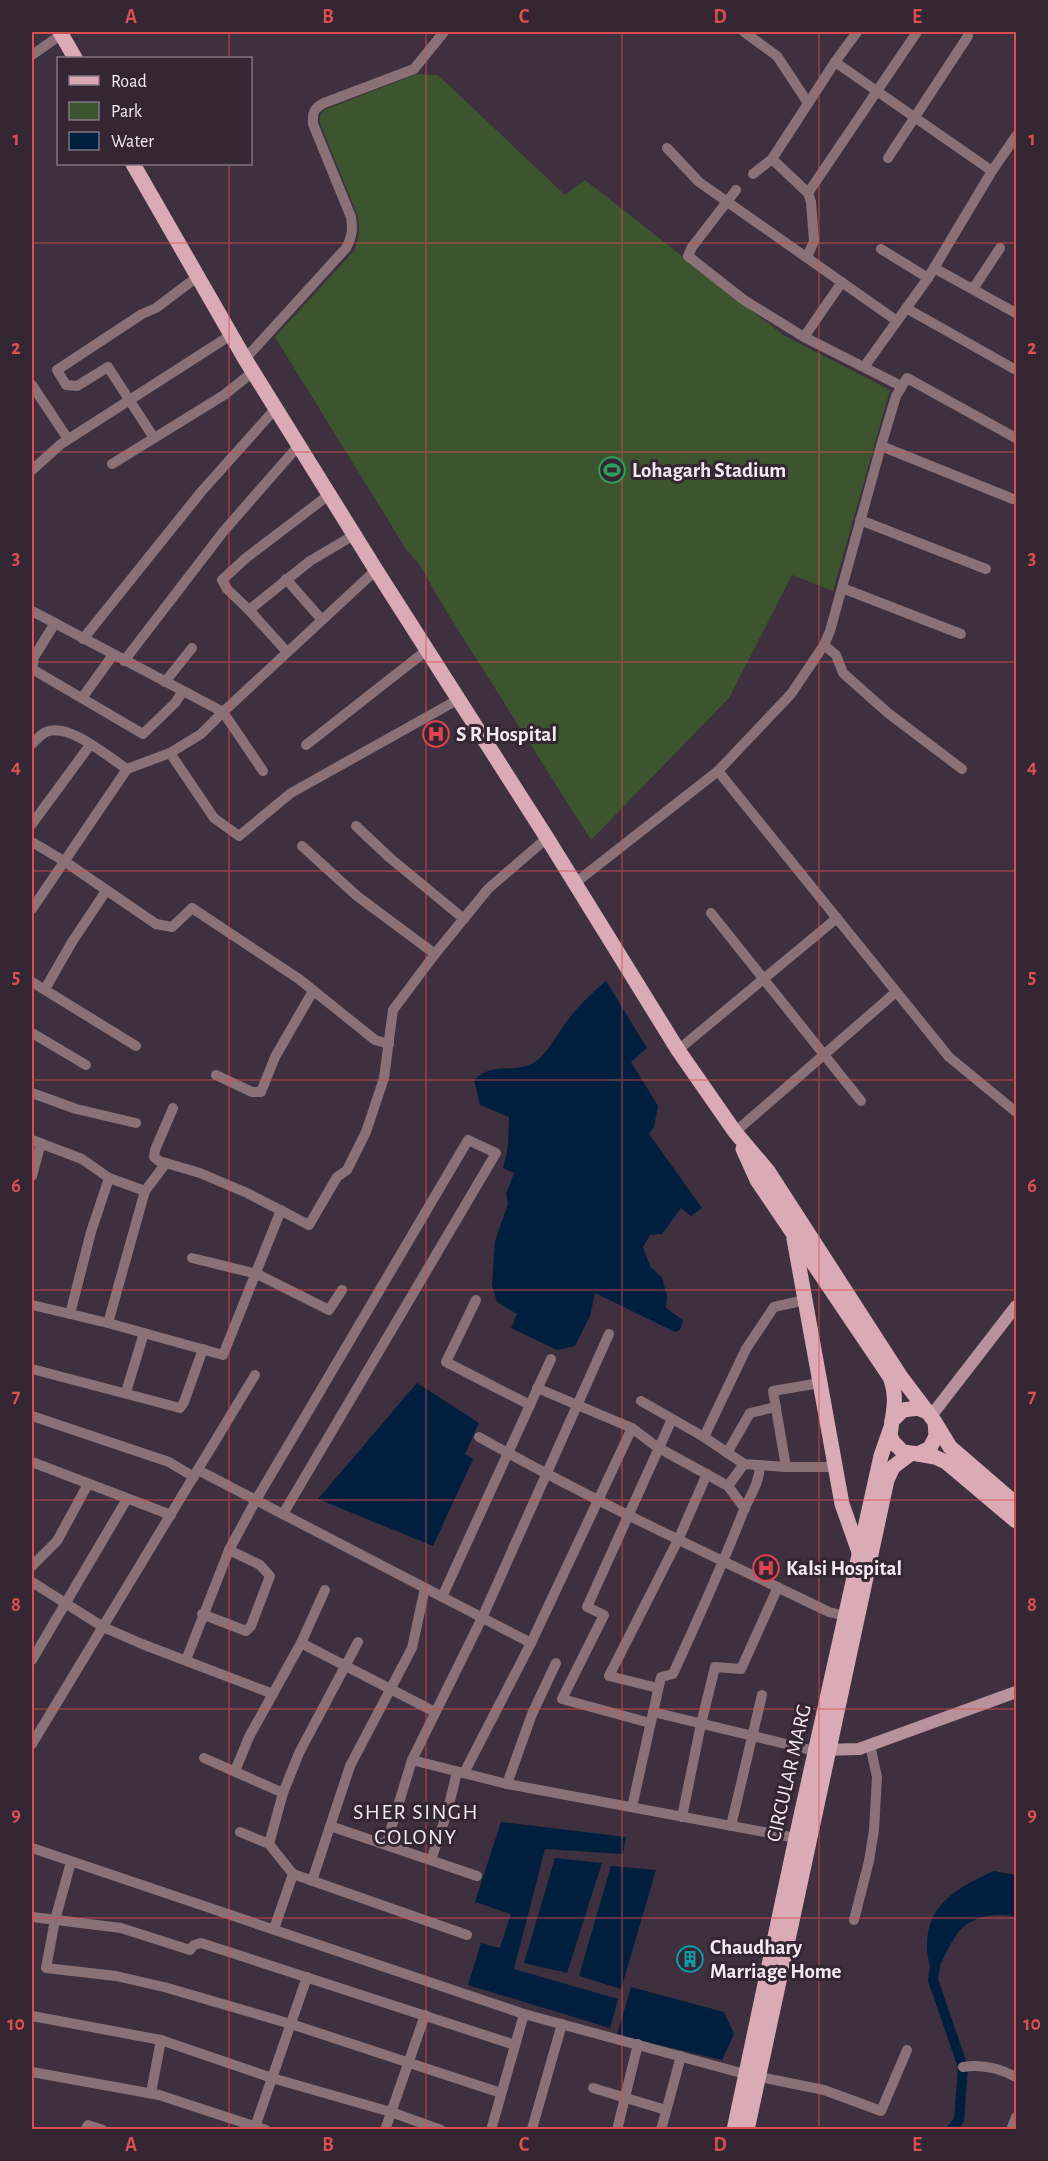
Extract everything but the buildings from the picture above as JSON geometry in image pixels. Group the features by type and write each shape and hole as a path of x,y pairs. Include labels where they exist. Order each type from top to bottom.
{"main road":[{"path":"61,33 74,57"},
{"path":"134,165 245,359 678,1050 735,1132 768,1171 951,1447 1017,1504"},
{"name":"CIRCULAR MARG","path":"735,1132 757,1180 890,1377 895,1389 896,1403 892,1424 881,1456 860,1552 851,1618"},
{"path":"793,1233 842,1504 860,1552"},
{"path":"930,1416 910,1408 903,1410 892,1424 892,1442 897,1448 946,1462 1017,1521"},
{"path":"914,1454 930,1448 934,1442 936,1436 930,1416"},
{"name":"CIRCULAR MARG","path":"734,2130 752,2075 821,1750 851,1618 887,1480 893,1467 914,1454"},
{"name":"CIRCULAR MARG","path":"747,2130 752,2075 796,1838 821,1750"}],"street":[{"path":"245,359 346,248 351,239 353,228 351,217 313,124 313,111 324,103 414,69 444,32"},
{"path":"744,32 777,56 808,103"},
{"path":"753,174 772,159 857,32"},
{"path":"808,193 917,32"},
{"path":"32,55 61,33"},
{"path":"888,158 968,36"},
{"path":"835,62 992,171"},
{"path":"864,367 931,273 992,171 1017,136"},
{"path":"667,148 699,182 897,321"},
{"path":"772,159 808,193 811,202 814,241 807,257"},
{"path":"736,190 726,200 688,256 744,300 804,337 901,386"},
{"path":"973,289 1000,248"},
{"path":"881,249 1015,310"},
{"path":"154,438 108,367 77,386 66,385 57,370 142,314 156,308 198,277"},
{"path":"804,337 842,282"},
{"path":"906,308 1017,370"},
{"path":"32,470 68,439 231,335"},
{"path":"112,464 224,395 253,372"},
{"path":"575,883 718,771 791,694 825,645 880,446 901,386 907,378 1016,438"},
{"path":"32,385 68,439"},
{"path":"83,639 201,492 276,408"},
{"path":"124,660 223,532 299,445"},
{"path":"880,446 1013,500"},
{"path":"287,652 227,589 222,580 246,558 330,494"},
{"path":"860,520 986,569"},
{"path":"249,610 310,561 354,535"},
{"path":"32,909 127,769 170,753 201,734 376,570"},
{"path":"286,579 322,620"},
{"path":"842,588 961,634"},
{"path":"32,611 223,712 263,771"},
{"path":"55,623 34,657 32,669 143,734 176,703 183,691"},
{"path":"825,645 836,655 843,673 888,713 962,769"},
{"path":"165,682 192,648"},
{"path":"306,745 427,650"},
{"path":"82,698 113,655"},
{"path":"170,753 214,818 239,836 291,793 459,699"},
{"path":"32,744 45,732 56,729 71,733 127,769"},
{"path":"32,824 90,745"},
{"path":"718,771 949,1057 1017,1112"},
{"path":"356,826 390,858 464,919"},
{"path":"173,1108 154,1157 248,1193 309,1225 337,1177 347,1170 366,1131 384,1078 393,1010 435,954 489,889 547,838"},
{"path":"32,842 64,861 156,924 172,927 192,908 299,979 375,1040 389,1044"},
{"path":"302,846 357,896 435,954"},
{"path":"45,989 72,942 106,891"},
{"path":"711,913 861,1101"},
{"path":"678,1050 837,918"},
{"path":"32,982 136,1046"},
{"path":"216,1075 252,1092 261,1092 275,1057 313,991"},
{"path":"735,1132 896,992"},
{"path":"32,1033 86,1065"},
{"path":"32,1093 76,1109 136,1123"},
{"path":"186,1660 202,1614 229,1550 256,1500 468,1140 496,1153 283,1514"},
{"path":"32,1176 36,1141 82,1159 109,1178 145,1191"},
{"path":"108,1323 145,1191 166,1163"},
{"path":"70,1314 91,1232 109,1178"},
{"path":"32,1305 224,1355 281,1210"},
{"path":"192,1258 257,1274 329,1310 342,1290"},
{"path":"476,1300 446,1362 530,1405"},
{"path":"704,1437 746,1349 774,1307 805,1300"},
{"path":"930,1416 1017,1306"},
{"path":"126,1392 144,1333"},
{"path":"386,1845 412,1760 482,1618 609,1334"},
{"path":"32,1369 180,1408 203,1349"},
{"path":"442,1597 551,1359"},
{"path":"32,1743 255,1375"},
{"path":"786,1467 773,1391 820,1383"},
{"path":"537,1388 632,1428 657,1447 728,1486 745,1509"},
{"path":"641,1401 704,1437 744,1464 835,1467"},
{"path":"727,1453 750,1413 776,1407"},
{"path":"32,1416 169,1462 256,1500 531,1644"},
{"path":"672,1419 657,1447 587,1607 604,1615 562,1699 652,1718 700,1724 821,1750 859,1749 1017,1692"},
{"path":"431,1860 461,1772 531,1644 632,1428"},
{"path":"479,1437 545,1474 627,1515 829,1612 851,1618"},
{"path":"32,1462 171,1515"},
{"path":"728,1486 744,1464"},
{"path":"632,1808 661,1677 673,1674 759,1480 760,1465"},
{"path":"658,1688 609,1676 678,1539 706,1474"},
{"path":"32,1566 57,1541 88,1484"},
{"path":"32,1660 127,1498"},
{"path":"202,1614 246,1631 251,1626 270,1576 260,1565 229,1550"},
{"path":"32,1582 103,1627 273,1694"},
{"path":"682,1817 700,1724 715,1667 741,1669 778,1587"},
{"path":"312,1881 350,1766 412,1648 425,1588"},
{"path":"235,1771 249,1737 301,1643 325,1590"},
{"path":"269,1844 283,1793 299,1754 358,1642"},
{"path":"301,1643 435,1712"},
{"path":"507,1784 532,1714 556,1663"},
{"path":"731,1826 762,1695"},
{"path":"854,1920 869,1861 874,1830 877,1777 870,1745"},
{"path":"204,1758 283,1793"},
{"path":"412,1760 507,1784 796,1838"},
{"path":"330,1826 477,1876"},
{"path":"240,1832 269,1844 293,1874 467,1935"},
{"path":"32,1848 524,2014 752,2075 824,2090 881,2112 907,2050"},
{"path":"71,1862 55,1920 46,1968 116,1976 164,1987 291,2024 501,2093"},
{"path":"274,1929 293,1874"},
{"path":"32,1917 122,1928 190,1950 194,1945 201,1943 515,2044"},
{"path":"32,2072 151,2093 258,2128 272,2078 307,1977"},
{"path":"491,2130 524,2014"},
{"path":"385,2130 425,2015"},
{"path":"32,2016 161,2040 272,2078 392,2112 441,2130"},
{"path":"532,2129 562,2024"},
{"path":"151,2093 161,2040"},
{"path":"617,2130 638,2044"},
{"path":"661,2130 681,2056"},
{"path":"963,2067 979,2065 1005,2071 1017,2077"},
{"path":"593,2088 666,2110"},
{"path":"1011,2130 1017,2118"},
{"path":"85,2130 88,2124 103,2130"}],"green space":[{"name":"Lohagarh Stadium","path":"417,74 438,75 565,195 585,180 783,335 890,390 833,591 792,575 729,698 591,840 448,614 419,564 406,549 275,337 354,251 358,237 357,214 320,123 320,116 324,110"}],"water":[{"path":"606,981 647,1048 631,1062 658,1106 654,1127 649,1134 702,1208 691,1216 681,1208 662,1234 650,1235 643,1247 650,1266 662,1278 667,1296 666,1308 683,1320 680,1330 675,1332 595,1293 590,1316 575,1346 557,1350 511,1328 517,1314 497,1302 492,1285 495,1241 508,1204 506,1194 514,1173 503,1168 508,1147 509,1117 480,1105 474,1080 489,1071 527,1066 535,1062 576,1010"},
{"path":"417,1383 479,1423 465,1454 473,1459 433,1546 318,1499"},
{"path":"501,1822 626,1837 623,1854 545,1849 514,1969 618,1999 610,2028 468,1985 481,1943 500,1948 511,1914 475,1902"},
{"path":"555,1858 602,1863 567,1973 524,1963"},
{"path":"611,1866 656,1870 621,1989 579,1976"},
{"path":"994,1871 1016,1875 1016,1917 989,1916 963,1927 951,1944 933,1980 927,1947 932,1919 947,1898 969,1883"},
{"path":"631,1987 724,2012 734,2034 722,2060 617,2035"}],"waterway":[{"path":"935,1967 933,1980 963,2067 959,2120 951,2130"}],"place":[{"name":"Lohagarh Stadium","path":"612,470"},
{"name":"S R Hospital","path":"436,734"},
{"name":"Kalsi Hospital","path":"766,1568"},
{"name":"Chaudhary Marriage Home","path":"690,1959"}],"district":[{"name":"SHER SINGH COLONY","path":"416,1824"}]}
